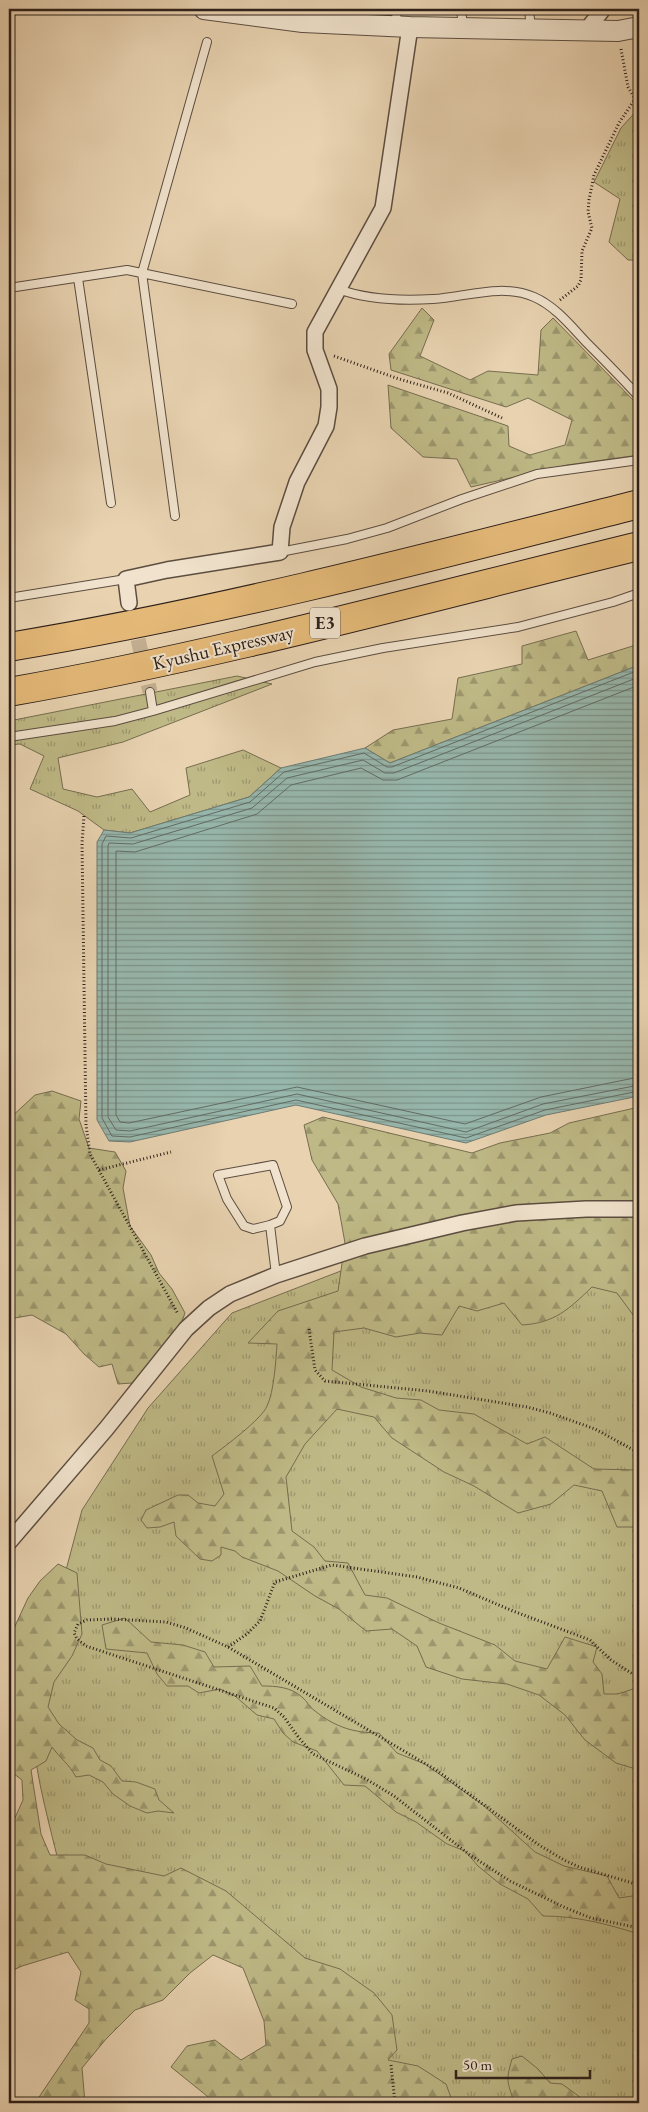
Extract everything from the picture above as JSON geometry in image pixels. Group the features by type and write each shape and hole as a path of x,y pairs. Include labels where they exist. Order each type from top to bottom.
{"highway":[{"name":"E3","path":"9,647 67,637 225,604 639,504"},
{"name":"Kyushu Expressway","path":"9,692 75,681 233,646 639,546"}],"street":[{"path":"204,9 303,18 401,21 462,18 531,30 618,31 639,27"},
{"path":"586,31 603,9"},
{"path":"129,603 126,579 167,570 280,552 282,527 297,482 326,426 330,390 315,350 315,332 383,208 401,21"},
{"path":"9,1542 106,1429 186,1329 208,1308 230,1294 276,1276 365,1246 489,1218 516,1213 639,1209"}],"lane":[{"path":"9,19 12,9"},
{"path":"529,9 531,30"},
{"path":"175,516 142,273 206,42"},
{"path":"9,288 128,270 292,304"},
{"path":"78,278 111,502"},
{"path":"338,289 361,297 408,300 434,299 498,291 519,292 536,298 561,315 639,396"},
{"path":"280,552 348,539 387,528 428,511 537,474 639,460"},
{"path":"9,598 126,579"},
{"path":"9,737 115,721 315,662 383,648 518,627 613,602 639,593"},
{"path":"150,692 153,711"},
{"path":"273,1165 286,1207 280,1220 270,1226 253,1229 244,1226 227,1199 218,1174 273,1165"},
{"path":"270,1226 276,1276"}],"path":[{"path":"550,308 578,286 581,280 582,251 592,228 588,212 594,175 619,123 637,99 628,86 618,31"},
{"path":"315,350 399,379 448,393 502,418"},
{"path":"84,816 82,843 86,1125 90,1154 186,1329"},
{"path":"99,1170 171,1152"},
{"path":"309,1329 315,1370 325,1382 418,1390 527,1407 595,1429 639,1453"},
{"path":"228,1647 247,1634 260,1621 275,1582 332,1565 416,1576 460,1588 513,1611 590,1640 611,1660 639,1678"},
{"path":"639,1884 579,1868 564,1860 539,1845 436,1770 228,1647 186,1628 166,1622 112,1619 87,1620 78,1624 74,1633 76,1639 86,1646 274,1708 284,1717 313,1754 366,1779 394,1796 470,1855 510,1881 583,1915 639,1928"},
{"path":"391,2065 394,2103"}],"green space":[{"path":"639,108 639,146 636,162 639,168 639,181 634,187 639,207 639,260 628,260 609,242 620,199 594,182 621,128"},
{"path":"422,308 434,320 420,356 470,380 488,371 538,375 541,330 553,318 639,406 639,455 567,465 471,487 457,459 423,457 391,428 388,385 508,426 509,446 530,455 565,445 572,420 528,398 506,407 391,370 389,354"},
{"path":"576,631 588,660 639,644 639,665 390,763 365,748 393,730 452,719 458,678 522,664 522,646"},
{"path":"237,676 272,684 123,742 58,758 63,789 97,797 132,789 150,812 190,795 186,768 243,750 281,768 249,797 130,833 104,830 78,811 30,789 44,756 20,744 9,745 9,721"},
{"path":"52,1091 81,1101 79,1119 89,1148 115,1152 126,1171 123,1188 130,1226 151,1255 159,1273 172,1289 185,1313 181,1324 132,1383 118,1384 112,1364 99,1367 66,1334 32,1315 9,1319 9,1119 35,1095"},
{"path":"639,1107 639,1323 617,1293 592,1287 561,1314 534,1324 522,1325 504,1303 477,1311 459,1306 442,1335 420,1333 396,1337 364,1328 334,1332 332,1370 361,1387 396,1398 421,1400 439,1410 474,1414 527,1444 545,1437 594,1469 639,1471 639,1527 617,1527 602,1491 574,1485 551,1504 518,1513 474,1486 444,1472 392,1438 374,1417 337,1409 305,1444 286,1477 292,1531 314,1547 325,1561 348,1563 365,1595 387,1598 439,1623 495,1645 515,1661 547,1669 565,1637 597,1647 593,1662 602,1674 604,1694 618,1694 639,1687 639,1770 616,1763 585,1740 565,1715 539,1695 507,1684 462,1679 426,1667 417,1646 392,1629 366,1631 339,1609 315,1596 278,1571 242,1557 235,1551 221,1547 221,1555 212,1561 200,1559 176,1536 174,1522 160,1527 147,1528 141,1520 146,1510 178,1495 188,1495 198,1503 215,1506 224,1494 212,1456 264,1412 271,1393 277,1344 248,1343 278,1311 338,1291 345,1243 338,1204 312,1160 304,1125 323,1117 472,1153 500,1143 550,1133 569,1123"},
{"path":"639,1147 639,2103 370,2103 372,2020 57,1856 38,1773 32,1709 34,1690 82,1510 148,1408 232,1313 364,1262"},
{"path":"58,1564 77,1573 82,1634 72,1656 54,1682 48,1707 59,1724 77,1740 93,1748 100,1760 111,1766 122,1781 136,1782 155,1789 159,1800 174,1813 158,1811 147,1813 130,1806 113,1794 103,1782 89,1775 76,1777 52,1747 46,1761 31,1770 41,1834 50,1855 85,1855 106,1864 164,1876 181,1868 226,1891 305,1958 340,1969 374,1993 392,2015 397,2050 388,2060 418,2066 446,2084 453,2103 212,2103 212,2100 171,2067 187,2046 215,2040 241,2060 266,2045 264,2021 243,1968 213,1955 190,1973 163,2000 135,2010 106,2039 82,2068 85,2103 35,2103 89,2023 89,2009 75,2000 81,1972 68,1952 22,1966 9,1972 9,1831 23,1800 22,1780 9,1770 9,1639 28,1598 40,1581"},
{"path":"125,1618 151,1642 183,1645 205,1652 214,1667 250,1666 262,1686 278,1687 293,1691 322,1717 337,1725 361,1732 379,1733 397,1753 425,1764 483,1805 535,1852 564,1866 607,1876 619,1898 639,1895 639,1934 592,1921 568,1917 543,1916 528,1899 500,1884 478,1866 465,1851 447,1844 416,1822 396,1812 365,1786 344,1785 317,1751 293,1742 283,1733 274,1719 257,1715 235,1696 220,1689 199,1693 188,1686 167,1686 157,1674 147,1653 106,1649 102,1625"},
{"path":"522,2056 538,2069 550,2083 562,2084 588,2103 514,2103 508,2082 509,2073 512,2059"}],"water":[{"path":"639,665 639,1096 546,1115 466,1143 296,1105 130,1142 109,1141 97,1120 97,842 104,830 130,833 249,797 281,768 365,748 390,763"}],"tunnel":[{"path":"133,617 150,692"}]}
